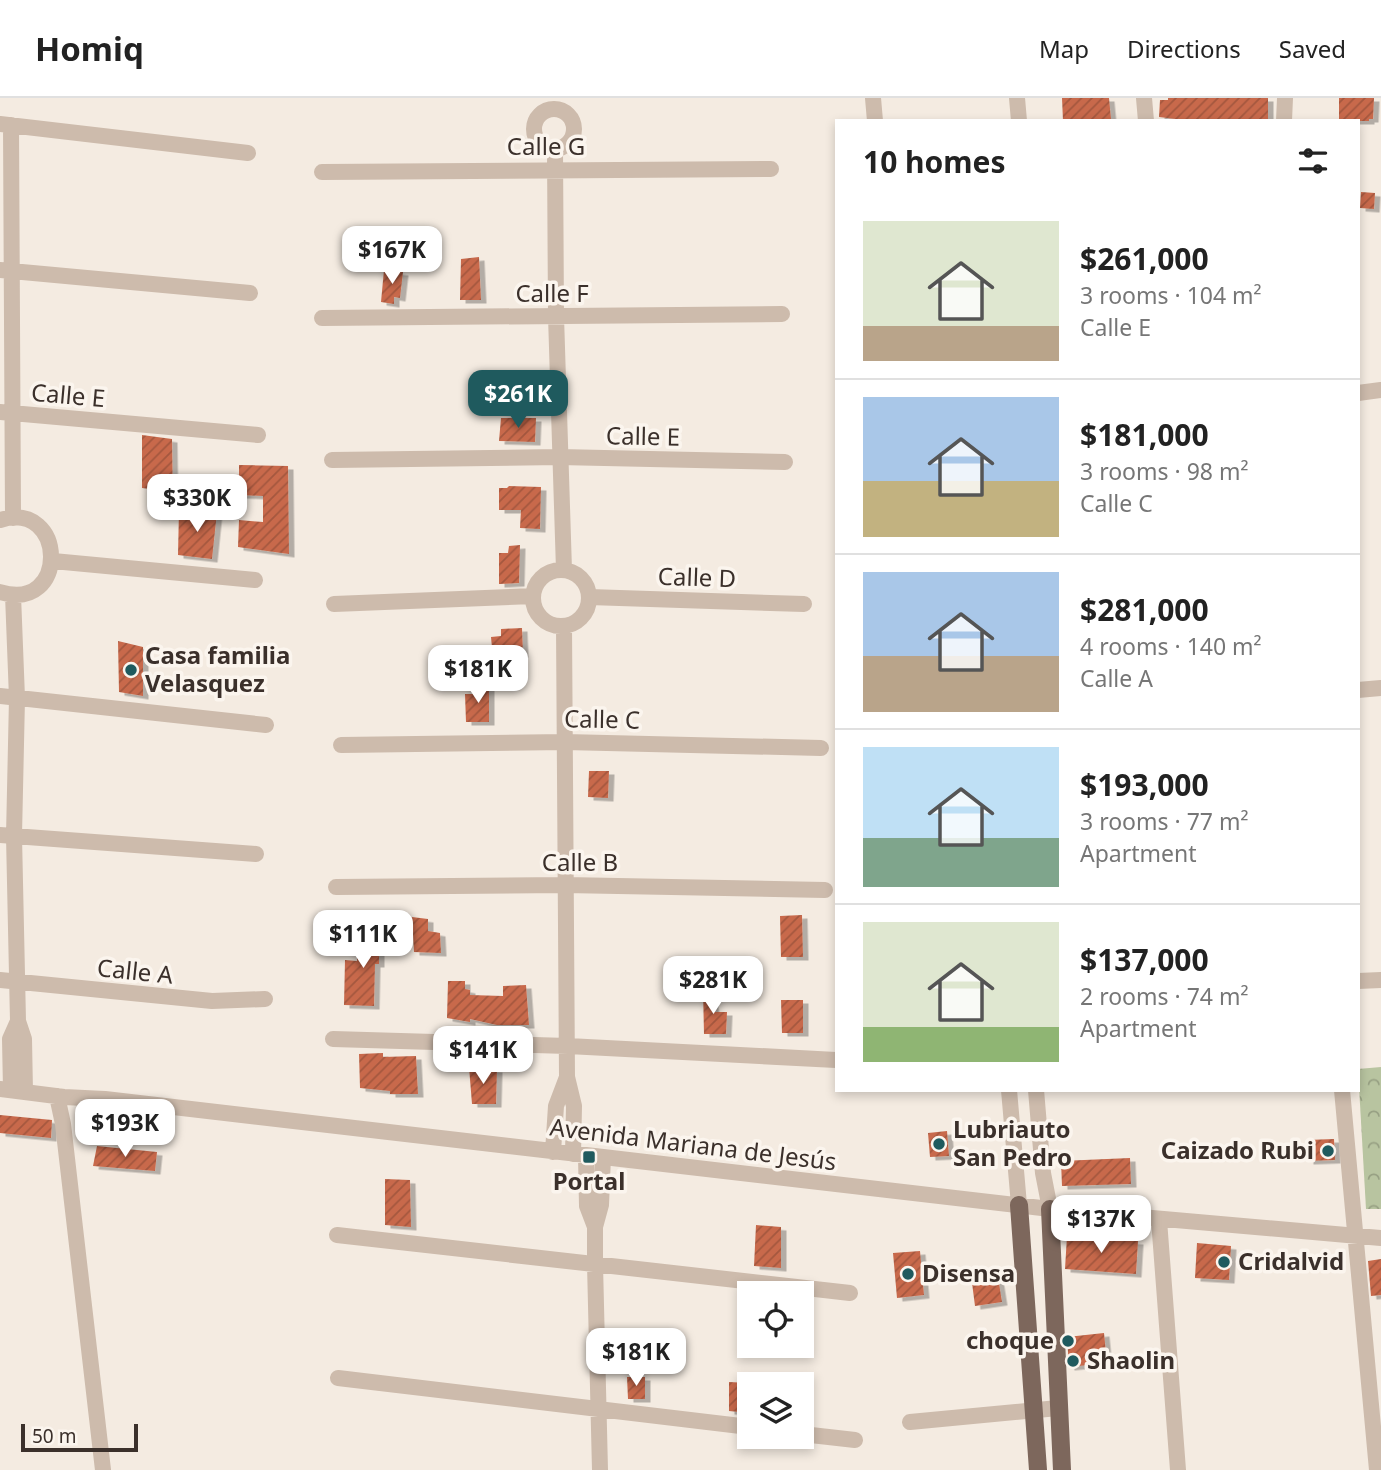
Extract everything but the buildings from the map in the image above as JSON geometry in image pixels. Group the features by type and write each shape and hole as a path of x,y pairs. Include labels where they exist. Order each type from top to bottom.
{"main road":[{"path":"1019,1205 1038,1470"},
{"path":"1050,1209 1062,1470"}],"street":[{"path":"873,98 875,119"},
{"path":"1017,98 1019,119"},
{"path":"1144,98 1146,119"},
{"path":"1284,119 1285,98"},
{"path":"12,1090 24,1039 18,1021 7,835 18,698 7,594 25,594 44,582 52,561 48,537 40,528 30,521 6,519 6,125 248,153"},
{"path":"555,150 559,457 564,570"},
{"name":"Calle G","path":"321,172 771,169"},
{"path":"6,271 250,293"},
{"name":"Calle F","path":"322,318 782,314"},
{"path":"1360,393 1381,390"},
{"name":"Calle E","path":"7,413 258,435"},
{"name":"Calle E","path":"332,460 559,457 785,462"},
{"path":"52,561 255,580"},
{"path":"555,570 564,570 579,576 588,589 589,597 585,614 572,624 552,625 541,618 535,608 533,596 540,579 555,570"},
{"path":"334,604 533,596"},
{"name":"Calle D","path":"589,597 804,604"},
{"path":"564,626 567,1077 587,1156 594,1205 600,1470"},
{"path":"1360,690 1381,688"},
{"path":"0,696 266,724"},
{"name":"Calle C","path":"341,745 565,742 821,748"},
{"path":"7,835 256,854"},
{"name":"Calle B","path":"336,887 565,885 825,890"},
{"name":"Calle A","path":"0,980 212,1002 265,999"},
{"path":"1360,981 1381,980"},
{"path":"333,1039 568,1046 835,1060"},
{"path":"553,1152 556,1106 567,1077"},
{"name":"Avenida Mariana de Jesús","path":"12,1090 1050,1209 1355,1238 1381,1238"},
{"path":"1009,1092 1019,1205"},
{"path":"1036,1092 1043,1173 1050,1209"},
{"path":"1342,1092 1377,1470"},
{"path":"57,1096 63,1124 103,1470"},
{"path":"1159,1220 1178,1470"},
{"path":"337,1235 850,1293"},
{"path":"338,1378 737,1426"},
{"path":"910,1422 1058,1408"},
{"path":"814,1435 855,1440"}],"green space":[{"path":"1381,1067 1381,1209 1366,1209 1360,1069"}],"place":[{"name":"Casa familia Velasquez","path":"131,670"},
{"name":"Lubriauto San Pedro","path":"939,1144"},
{"name":"Caizado Rubi","path":"1328,1151"},
{"name":"Portal","path":"589,1157"},
{"name":"Cridalvid","path":"1224,1262"},
{"name":"Disensa","path":"908,1274"},
{"name":"choque","path":"1068,1341"},
{"name":"Shaolin","path":"1073,1361"}]}
